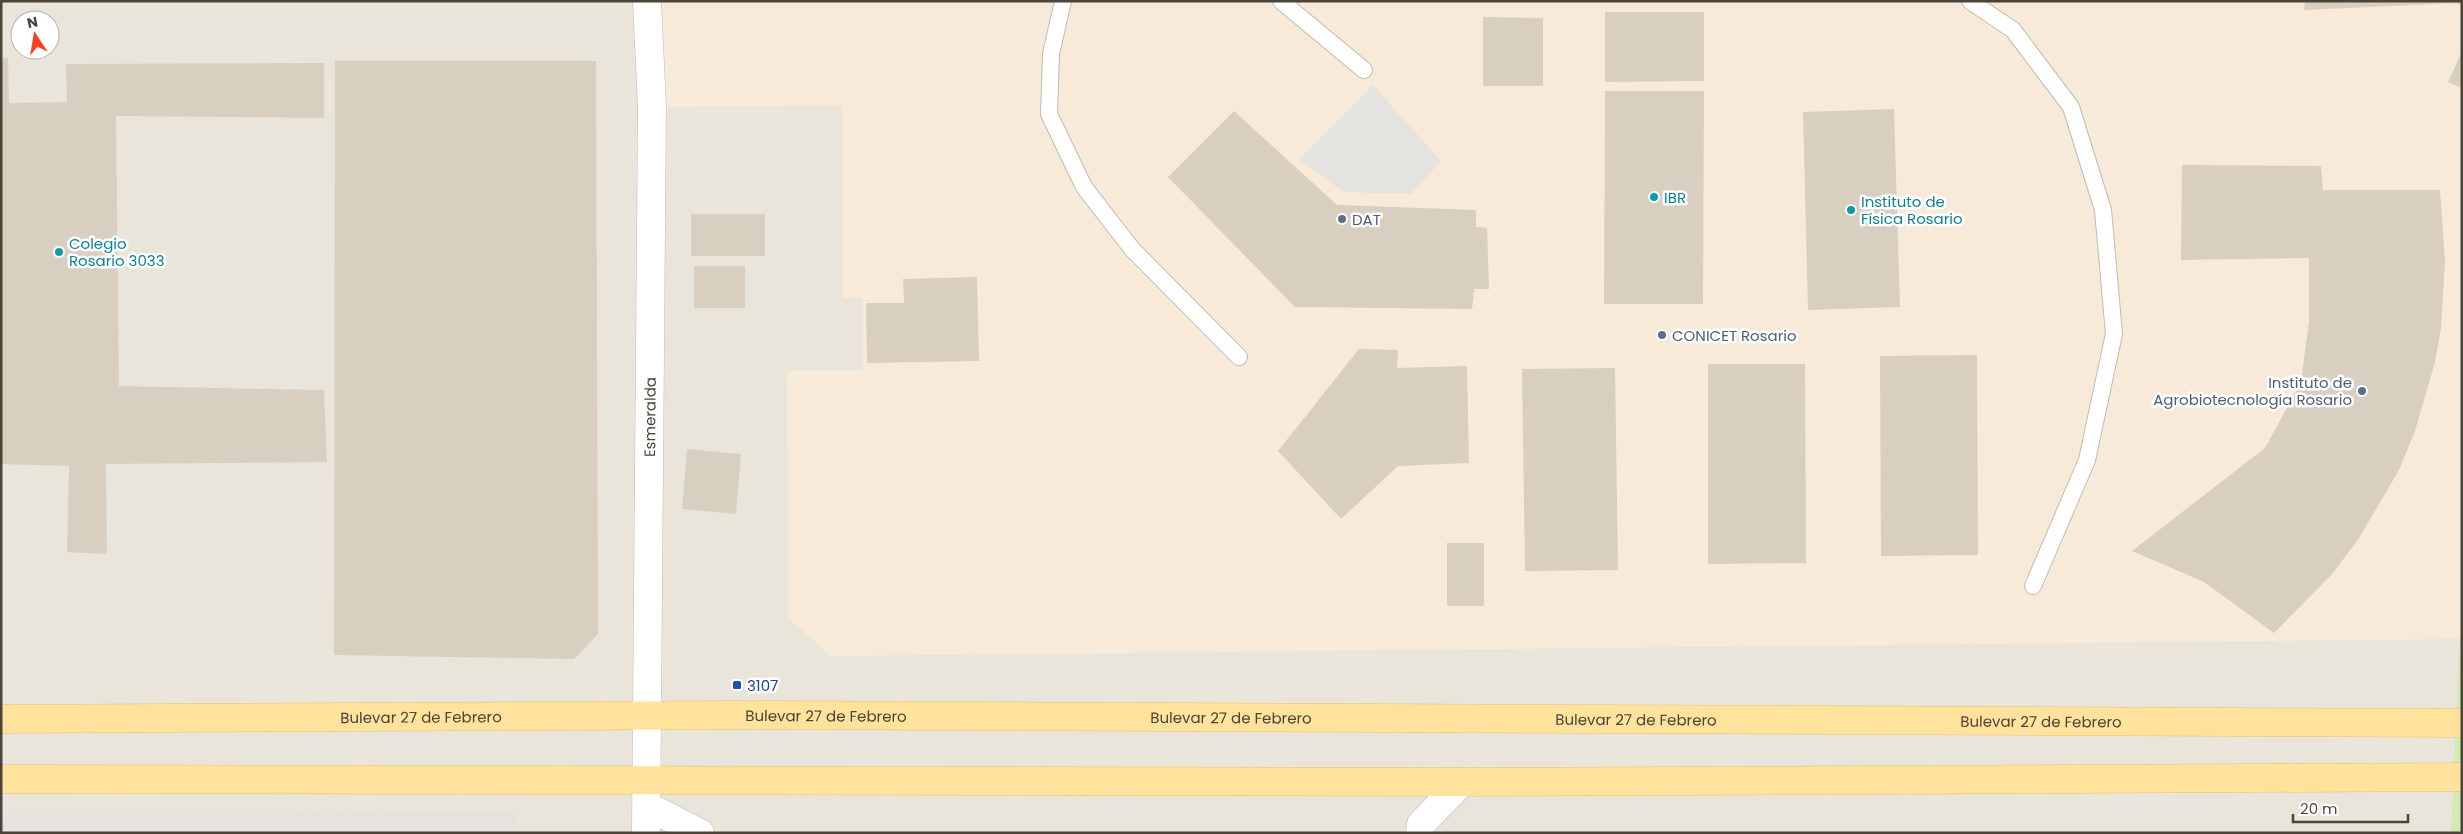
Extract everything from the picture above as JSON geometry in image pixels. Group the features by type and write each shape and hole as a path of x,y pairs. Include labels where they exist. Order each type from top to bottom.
{"main road":[{"name":"Bulevar 27 de Febrero","path":"1,719 647,715 2462,723"},
{"path":"1,778 646,793 1462,782 2462,777"}],"street":[{"name":"Esmeralda","path":"646,833 652,107 648,1"},
{"path":"1420,833 1421,824 1462,782"},
{"path":"646,793 700,833"}],"lane":[{"path":"1063,1 1050,54 1049,114 1084,187 1132,249 1239,357"},
{"path":"1281,1 1364,70"},
{"path":"1970,1 2013,30 2071,107 2103,210 2114,334 2087,460 2033,586"}],"shaded area":[{"path":"1,1 2462,1 2462,833 1,833"},
{"name":"CONICET Rosario","path":"647,1 2462,1 2462,636 2460,639 831,656 788,618 787,371 863,371 863,298 843,298 842,106 652,107"},
{"path":"1373,85 1441,161 1411,194 1344,192 1299,159"},
{"path":"520,813 508,833 1,833 1,814"}],"green space":[{"path":"2462,636 2462,833 2451,833 2460,639"}],"building":[{"path":"2305,1 2462,1 2462,6 2457,3 2304,10"},
{"path":"1605,12 1704,12 1704,81 1605,82"},
{"path":"1483,17 1543,18 1543,86 1483,86"},
{"path":"2462,51 2462,88 2448,82"},
{"name":"Colegio Rosario 3033","path":"1,58 8,58 9,103 67,102 66,64 324,63 324,118 116,116 119,386 324,390 327,462 106,464 107,554 67,552 69,466 1,464"},
{"path":"335,61 596,61 598,634 574,659 334,655"},
{"name":"IBR","path":"1605,91 1704,91 1703,304 1604,304"},
{"name":"Instituto de Física Rosario","path":"1894,109 1900,307 1808,310 1803,112"},
{"name":"DAT","path":"1234,111 1337,205 1476,210 1476,227 1487,228 1489,289 1474,289 1472,309 1295,307 1168,177"},
{"name":"Instituto de Agrobiotecnología Rosario","path":"2182,165 2321,166 2323,190 2440,190 2445,261 2441,328 2435,362 2415,431 2399,470 2359,538 2333,573 2274,633 2204,582 2132,551 2265,448 2301,382 2309,321 2309,258 2181,260"},
{"path":"691,214 765,214 765,256 691,256"},
{"path":"694,266 745,266 745,308 694,308"},
{"path":"977,277 979,361 867,363 866,303 904,303 903,279"},
{"path":"1359,349 1398,350 1397,368 1467,366 1469,463 1398,466 1341,519 1278,451"},
{"path":"1977,355 1978,555 1881,556 1880,356"},
{"path":"1708,364 1805,364 1806,563 1708,564"},
{"path":"1615,368 1618,570 1525,571 1522,369"},
{"path":"687,449 741,454 736,514 682,509"},
{"path":"1447,543 1484,543 1484,606 1447,606"}],"place":[{"name":"IBR","path":"1654,197"},
{"name":"Instituto de Física Rosario","path":"1851,210"},
{"name":"DAT","path":"1342,219"},
{"name":"Colegio Rosario 3033","path":"59,252"},
{"name":"CONICET Rosario","path":"1662,335"},
{"name":"Instituto de Agrobiotecnología Rosario","path":"2362,391"},
{"name":"3107","path":"737,685"}]}
